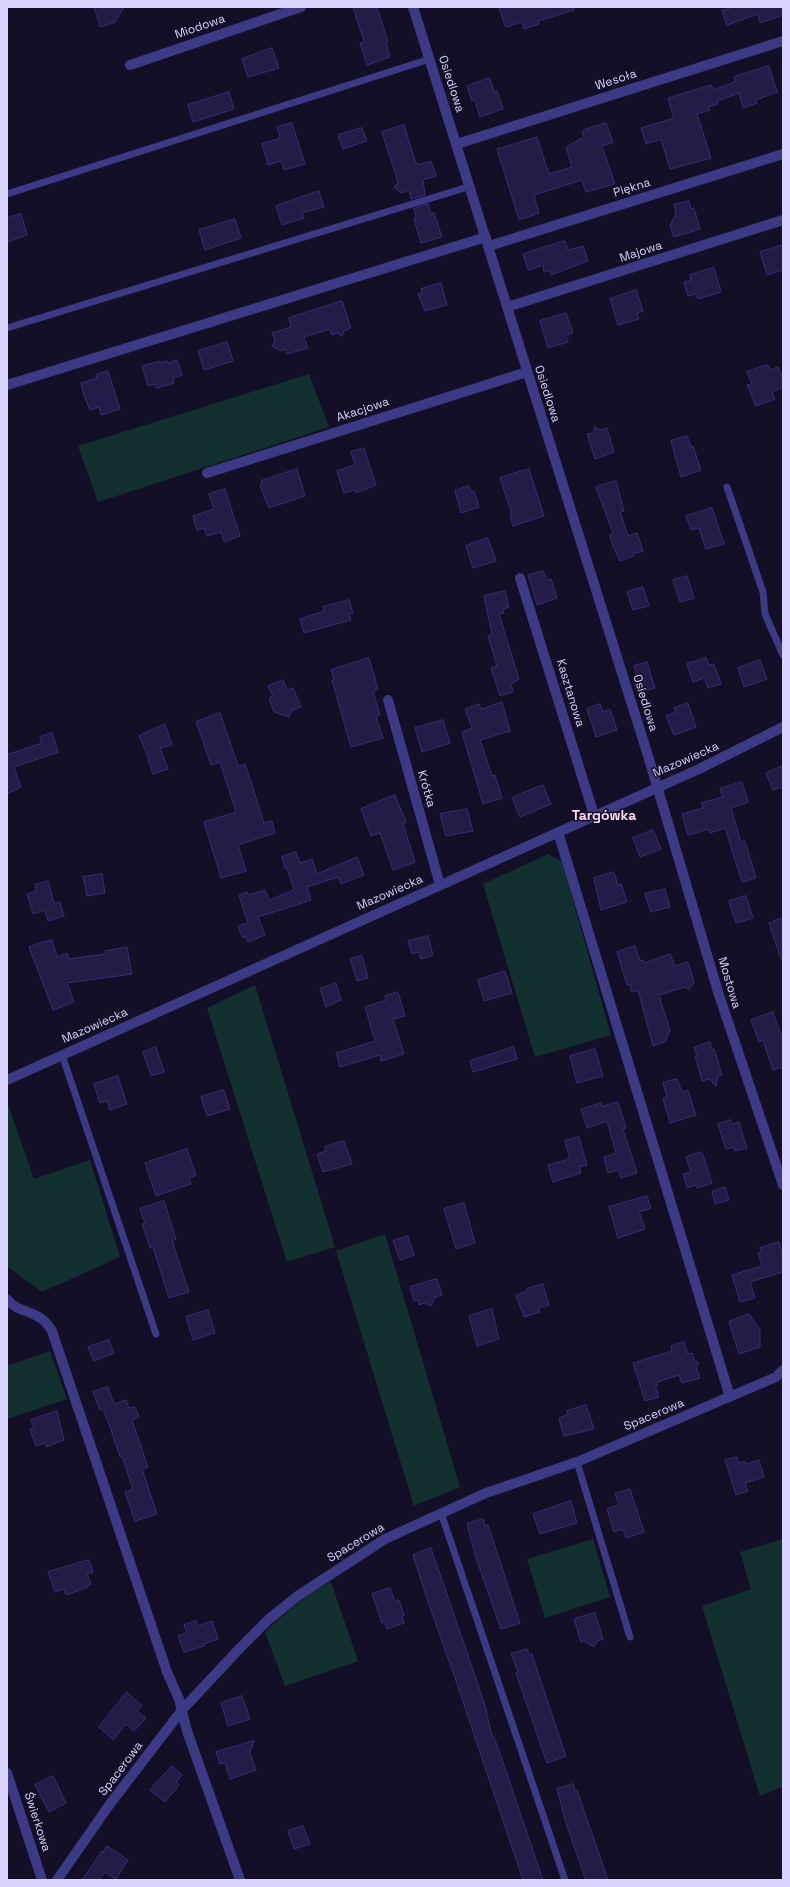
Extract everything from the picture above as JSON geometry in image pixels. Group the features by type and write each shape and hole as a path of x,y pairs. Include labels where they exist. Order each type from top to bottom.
{"street":[{"name":"Miodowa","path":"130,65 302,7"},
{"name":"Osiedlowa","path":"414,7 471,186 526,372 657,788"},
{"name":"Wesoła","path":"457,144 783,41"},
{"name":"Piękna","path":"7,385 783,154"},
{"name":"Majowa","path":"508,308 783,220"},
{"name":"Akacjowa","path":"206,473 526,372"},
{"name":"Kasztanowa","path":"520,578 594,816"},
{"name":"Krótka","path":"388,700 440,885"},
{"name":"Mazowiecka","path":"7,1080 657,788 783,728"},
{"name":"Mostowa","path":"657,788 719,995 783,1184"},
{"path":"558,832 730,1397"},
{"path":"7,1299 19,1307 42,1317 52,1330 182,1710 187,1730 240,1880"},
{"name":"Spacerowa","path":"57,1880 110,1804 182,1710 240,1646 269,1619 299,1595 385,1539 486,1492 577,1462 730,1397 780,1374"},
{"name":"Świerkowa","path":"7,1773 42,1880"}],"lane":[{"path":"7,194 430,59"},
{"path":"7,328 471,186"},
{"path":"727,487 763,592 765,614 783,655"},
{"path":"62,1055 156,1334"},
{"path":"577,1462 630,1637"},
{"path":"441,1513 565,1880"}],"green space":[{"path":"309,374 329,427 98,502 78,446"},
{"path":"548,854 562,862 611,1035 535,1057 483,884"},
{"path":"255,985 335,1247 287,1262 207,1008"},
{"path":"7,1101 34,1179 90,1160 120,1257 42,1292 7,1266"},
{"path":"385,1234 460,1487 414,1506 336,1251"},
{"path":"50,1351 67,1399 7,1419 7,1366"},
{"path":"593,1539 610,1597 545,1618 527,1559"},
{"path":"783,1539 783,1787 760,1796 702,1606 751,1589 740,1552"},
{"path":"331,1582 358,1661 285,1686 265,1632 288,1611"}],"building":[{"path":"94,7 124,7 115,22 101,27"},
{"path":"353,7 377,7 388,42 386,43 390,57 367,65 360,43 364,42"},
{"path":"499,7 574,7 574,10 538,21 539,24 524,29 522,22 506,27"},
{"path":"734,7 783,7 783,15 760,23 758,14 727,25 722,11"},
{"path":"272,48 279,68 248,77 242,59"},
{"path":"769,66 777,92 756,100 757,103 743,108 739,93 717,101 718,104 708,107 710,110 697,114 711,158 670,169 661,139 646,144 641,128 674,118 668,98 711,85 713,90 735,82 734,77"},
{"path":"490,78 494,92 497,91 503,109 480,117 475,100 472,101 467,86"},
{"path":"229,92 234,109 193,122 188,105"},
{"path":"292,123 305,164 284,170 281,161 268,165 262,144 280,138 277,127"},
{"path":"606,123 613,142 602,146 615,184 586,192 582,180 534,195 539,213 519,220 497,149 537,137 549,174 572,167 566,147 584,137 582,131"},
{"path":"404,125 416,164 418,163 418,165 431,161 436,176 423,180 425,195 411,199 409,190 402,193 394,188 398,182 382,132"},
{"path":"362,128 367,141 343,149 338,135"},
{"path":"319,191 324,207 302,213 304,218 282,225 276,206"},
{"path":"689,201 691,209 694,208 700,229 674,237 670,226 676,213 674,205"},
{"path":"428,204 431,214 434,213 442,237 421,243 414,219 416,218 414,209"},
{"path":"21,214 27,235 7,242 7,218"},
{"path":"235,219 241,238 205,250 199,230"},
{"path":"565,241 568,250 583,246 588,261 551,275 550,270 544,272 543,265 528,270 523,254"},
{"path":"783,245 783,270 767,275 760,252"},
{"path":"714,268 721,292 698,299 696,294 688,296 684,282 691,280 690,275"},
{"path":"441,283 447,305 425,311 418,294 422,293 421,289"},
{"path":"636,290 643,311 637,313 639,319 618,325 610,299"},
{"path":"342,301 351,328 344,331 342,336 337,333 332,335 330,329 304,337 308,348 287,354 285,349 281,351 272,346 275,341 272,333 291,327 289,318"},
{"path":"566,313 573,333 566,335 568,342 548,348 540,321"},
{"path":"227,342 233,361 204,370 198,351"},
{"path":"177,360 182,375 173,378 174,383 157,388 154,384 148,386 142,366 160,361 160,363 167,361 168,363"},
{"path":"768,365 770,370 778,367 783,379 783,387 772,392 775,399 756,406 747,385 752,384 747,372"},
{"path":"108,371 120,409 101,415 99,407 90,410 84,396 81,383 97,378 96,375"},
{"path":"595,427 601,430 607,428 614,452 595,459 587,434 593,433"},
{"path":"687,436 691,447 693,446 701,470 681,477 671,441"},
{"path":"364,448 376,485 356,493 355,490 344,493 337,471 355,465 351,452"},
{"path":"297,469 305,496 269,508 260,486 262,485 261,481"},
{"path":"529,469 544,516 513,526 510,515 512,514 500,478"},
{"path":"616,481 624,511 620,512 628,536 637,533 643,551 633,554 634,556 620,561 613,546 610,535 613,533 596,487"},
{"path":"469,486 471,492 474,491 479,507 461,513 455,491"},
{"path":"225,489 240,536 224,542 221,532 207,536 204,528 197,530 193,516 214,509 209,494"},
{"path":"712,508 724,544 706,549 699,528 691,530 686,516"},
{"path":"488,538 496,561 473,568 466,546"},
{"path":"543,571 547,580 551,579 557,598 537,605 528,575"},
{"path":"687,576 694,598 680,602 673,580"},
{"path":"643,587 649,606 633,610 627,592"},
{"path":"505,591 509,607 503,609 504,613 499,614 519,679 511,684 513,692 500,696 491,668 497,666 488,636 492,634 484,596"},
{"path":"349,600 353,613 349,614 351,620 304,633 300,619 324,611 323,607"},
{"path":"369,658 378,689 373,691 380,715 376,716 383,738 351,747 332,680 334,680 331,670"},
{"path":"706,658 709,665 714,664 721,684 708,688 704,678 693,682 687,664"},
{"path":"760,660 767,679 744,687 738,668"},
{"path":"647,662 655,688 641,692 634,666"},
{"path":"283,680 287,690 293,688 301,707 291,711 289,717 274,712 269,698 273,696 268,686"},
{"path":"502,702 510,731 480,740 492,776 495,775 502,798 483,804 462,732 472,728 465,709 479,704 481,709"},
{"path":"688,703 696,727 674,735 666,716 676,712 674,708"},
{"path":"600,704 603,712 610,709 617,730 596,737 587,709"},
{"path":"220,713 238,766 245,764 264,823 272,821 275,833 238,845 246,871 221,878 204,822 236,812 220,762 211,765 196,722"},
{"path":"443,720 450,743 422,752 415,728"},
{"path":"165,724 172,745 160,748 168,769 153,774 148,759 149,758 139,736"},
{"path":"52,733 58,752 14,767 21,787 7,794 7,753 9,754 42,743 40,737"},
{"path":"783,766 783,787 773,790 766,773"},
{"path":"742,782 748,802 731,808 741,842 745,841 756,878 742,882 725,828 710,833 709,829 688,835 682,814 703,808 701,803 723,797 720,789"},
{"path":"543,785 551,804 520,817 512,798"},
{"path":"395,795 406,822 403,824 415,862 393,870 380,833 371,836 361,809"},
{"path":"467,809 473,831 446,836 440,814"},
{"path":"653,830 661,849 640,857 633,838"},
{"path":"296,852 300,863 312,859 317,874 357,857 364,875 341,884 338,877 307,887 311,900 258,917 265,935 248,942 245,936 243,938 238,926 248,923 239,895 247,892 248,895 265,890 269,900 294,890 282,857"},
{"path":"614,872 618,885 621,884 627,902 601,910 594,878"},
{"path":"102,874 105,893 87,896 83,877"},
{"path":"48,881 54,903 60,902 64,916 48,921 45,910 33,914 27,894 36,891 35,885"},
{"path":"665,889 670,907 651,912 645,894"},
{"path":"746,896 753,918 736,923 729,901"},
{"path":"783,918 783,959 781,959 769,923"},
{"path":"428,936 433,955 421,959 419,952 412,954 408,941"},
{"path":"52,940 57,957 67,953 69,959 106,954 105,951 127,947 132,974 67,983 74,1002 53,1010 29,947"},
{"path":"635,946 640,961 643,960 644,963 670,954 675,966 688,962 694,982 689,990 685,987 659,995 670,1031 665,1042 653,1046 638,990 632,992 630,984 627,985 617,952"},
{"path":"362,956 368,978 357,981 350,959"},
{"path":"505,971 512,993 484,1001 478,980"},
{"path":"336,983 341,1000 326,1007 320,989"},
{"path":"398,992 405,1016 393,1019 404,1054 381,1061 380,1055 340,1067 336,1053 375,1041 365,1007 386,1000 385,996"},
{"path":"773,1012 783,1041 783,1067 773,1070 763,1040 759,1042 751,1020"},
{"path":"710,1042 712,1050 714,1049 722,1075 718,1076 716,1086 709,1079 702,1081 695,1056 697,1055 694,1048"},
{"path":"156,1047 164,1072 151,1076 143,1052"},
{"path":"514,1047 517,1059 473,1072 470,1061"},
{"path":"595,1049 603,1076 577,1083 570,1056"},
{"path":"118,1076 127,1104 110,1110 107,1101 100,1103 94,1084"},
{"path":"677,1079 682,1092 688,1090 696,1115 670,1123 663,1098 667,1097 663,1083"},
{"path":"224,1090 230,1109 207,1116 201,1097"},
{"path":"618,1102 626,1128 623,1129 637,1173 621,1178 618,1170 608,1173 604,1157 616,1153 607,1121 587,1128 581,1109 601,1103 602,1106"},
{"path":"731,1120 732,1124 739,1122 747,1148 735,1151 734,1147 726,1149 718,1124"},
{"path":"579,1137 587,1165 579,1167 581,1173 553,1182 548,1165 570,1159 565,1141"},
{"path":"344,1141 352,1164 323,1172 317,1154 326,1151 325,1147"},
{"path":"187,1149 196,1175 189,1178 191,1184 156,1196 145,1163"},
{"path":"702,1152 712,1183 697,1188 696,1185 687,1188 683,1174 691,1172 686,1157"},
{"path":"725,1187 729,1200 715,1204 712,1192"},
{"path":"647,1196 651,1208 639,1212 645,1229 618,1238 609,1207"},
{"path":"164,1201 176,1239 172,1241 189,1292 169,1298 153,1247 150,1248 142,1224 145,1223 140,1209"},
{"path":"464,1203 475,1243 456,1249 444,1209"},
{"path":"408,1236 414,1255 400,1260 393,1241"},
{"path":"779,1242 783,1255 783,1272 750,1282 755,1298 740,1302 732,1275 762,1266 758,1253 761,1252 760,1248"},
{"path":"437,1279 442,1295 435,1297 431,1306 425,1303 419,1305 418,1300 414,1301 410,1287"},
{"path":"543,1284 549,1305 538,1308 540,1312 524,1317 516,1295 527,1291 527,1289"},
{"path":"492,1309 499,1339 477,1346 469,1316"},
{"path":"208,1310 215,1333 193,1340 186,1317"},
{"path":"749,1314 760,1330 760,1347 739,1354 729,1322"},
{"path":"109,1340 114,1353 94,1361 88,1347"},
{"path":"684,1342 688,1354 692,1353 694,1360 699,1363 696,1367 700,1378 682,1383 679,1375 657,1382 658,1386 655,1386 659,1397 645,1401 633,1363 672,1351 671,1346"},
{"path":"108,1387 114,1404 126,1400 129,1408 135,1407 139,1417 132,1420 148,1467 142,1469 157,1514 135,1521 125,1492 133,1489 122,1456 120,1457 103,1409 100,1410 93,1392"},
{"path":"586,1405 594,1429 564,1436 559,1418 568,1414 567,1411"},
{"path":"57,1411 64,1440 46,1447 45,1443 36,1446 30,1429 34,1428 31,1420"},
{"path":"737,1457 739,1463 745,1461 746,1464 759,1460 764,1477 745,1483 748,1491 736,1495 725,1460"},
{"path":"630,1489 644,1532 626,1538 623,1529 614,1532 607,1509 619,1505 615,1494"},
{"path":"571,1501 577,1523 540,1534 533,1514"},
{"path":"483,1519 485,1526 488,1525 520,1623 501,1629 476,1558 467,1524"},
{"path":"431,1548 484,1702 492,1736 493,1735 498,1748 543,1880 523,1880 425,1593 413,1555"},
{"path":"89,1560 93,1572 87,1574 91,1584 88,1585 88,1587 66,1595 64,1589 55,1592 48,1572"},
{"path":"390,1588 395,1602 399,1600 404,1615 402,1616 404,1623 387,1629 384,1622 382,1623 372,1594"},
{"path":"595,1613 603,1639 597,1641 594,1647 584,1641 581,1642 574,1619"},
{"path":"196,1621 198,1626 212,1621 218,1639 204,1644 204,1646 184,1652 178,1636 187,1633 184,1625"},
{"path":"527,1649 529,1655 532,1654 566,1756 547,1763 516,1673 518,1672 511,1654"},
{"path":"127,1692 142,1706 137,1711 146,1718 134,1731 126,1724 113,1740 99,1727"},
{"path":"242,1696 250,1719 228,1726 221,1703"},
{"path":"254,1741 250,1752 256,1770 230,1779 225,1763 220,1764 216,1752"},
{"path":"172,1766 182,1775 176,1782 179,1785 165,1802 150,1790"},
{"path":"53,1776 66,1803 49,1812 35,1785"},
{"path":"573,1784 575,1791 577,1790 608,1880 586,1880 584,1875 567,1826 557,1789"},
{"path":"303,1826 310,1844 294,1849 288,1831"},
{"path":"107,1846 128,1860 116,1879 105,1872 99,1880 82,1880 102,1851 103,1852"}],"district":[{"name":"Targówka","path":"604,816"}]}
